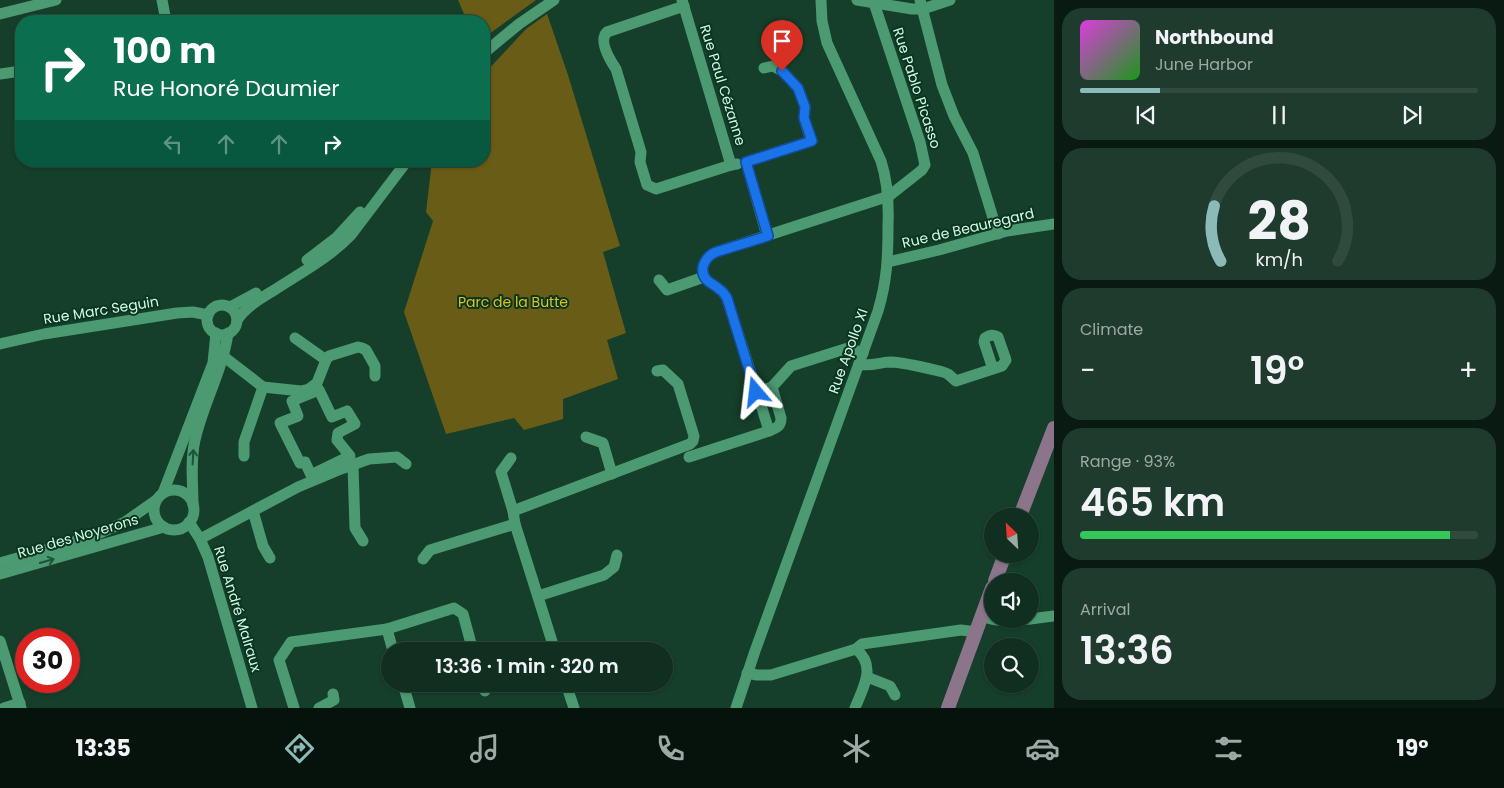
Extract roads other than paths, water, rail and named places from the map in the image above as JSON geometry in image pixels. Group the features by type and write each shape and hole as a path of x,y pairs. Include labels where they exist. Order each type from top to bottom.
{"main road":[{"path":"1023,508 1054,428"},
{"path":"948,708 984,610"}],"street":[{"path":"0,14 56,0"},
{"path":"162,0 165,15"},
{"name":"Rue Apollo XI","path":"736,708 880,304 888,262 889,196 887,178 826,38 822,21 821,0"},
{"path":"857,0 912,9 922,4 950,0"},
{"path":"490,48 551,1"},
{"path":"683,3 607,32 603,39 609,60 616,69 641,152 640,162 647,185 656,189 732,165"},
{"name":"Rue Paul Cézanne","path":"683,3 732,165 812,141 804,118 805,107 798,88 782,71 773,66 764,68"},
{"name":"Rue Pablo Picasso","path":"874,3 920,142 925,165 922,170 889,196"},
{"path":"922,4 942,85 954,116 973,153 998,234"},
{"path":"490,56 507,34"},
{"path":"0,74 15,72"},
{"path":"746,162 768,236"},
{"path":"230,307 260,291 331,242 348,226 394,167"},
{"path":"237,320 235,312 230,307 219,305 210,311 207,320 210,328 216,334 224,335 233,330 237,320 248,306 316,263 343,243 402,167"},
{"path":"769,431 727,298 720,289 704,277 703,266 706,259 710,254 889,196"},
{"name":"Rue de Beauregard","path":"888,262 998,234 1054,224"},
{"path":"659,280 667,290 704,277"},
{"name":"Rue Marc Seguin","path":"0,344 44,334 177,313 193,312 208,316"},
{"path":"216,334 213,363 154,506 156,519 164,527 171,530 184,527 190,522 194,512 192,458 194,441 223,356 228,333"},
{"path":"295,338 326,360"},
{"path":"223,356 263,388 301,391 309,389 317,383 326,360 332,354 358,347 366,350 375,366 376,376"},
{"path":"756,392 772,387 791,366 848,348 869,366 886,362 899,363 943,372 956,381 992,369"},
{"path":"513,511 690,444 694,436 678,384 663,370 657,371"},
{"path":"689,457 778,428 781,424 781,418 772,387"},
{"path":"244,456 244,442 263,388"},
{"path":"319,390 332,417 347,410 355,424 338,433 337,440 350,456 311,475 305,462 300,463 280,423 298,416 292,401 319,390"},
{"path":"586,436 602,443 612,474"},
{"path":"200,539 298,487 341,469 369,459 397,457 406,464"},
{"path":"511,458 501,472 515,524 552,642"},
{"path":"353,465 355,528 363,541"},
{"path":"159,497 172,490 179,491 185,494 193,505"},
{"name":"Rue des Noyerons","path":"0,563 91,537 125,522 159,497"},
{"path":"253,511 263,546 270,558"},
{"name":"Rue André Malraux","path":"190,522 208,557 252,708"},
{"path":"423,559 430,550 515,524"},
{"name":"Rue des Noyerons","path":"0,574 164,527"},
{"path":"538,596 604,575 614,567 617,555"},
{"path":"294,708 279,660 291,642 387,629 454,608 463,614 471,642"},
{"path":"1039,618 1054,616"},
{"path":"387,629 391,642"},
{"path":"747,673 771,675 856,649 862,644 961,630 977,632"},
{"path":"0,640 21,705 4,708"},
{"path":"854,708 868,674 863,656 856,649"},
{"path":"867,677 890,686 895,695"},
{"path":"405,692 410,708"},
{"path":"569,692 574,708"},
{"path":"319,708 334,700 334,694"}],"park label":[{"name":"Parc de la Butte","path":"513,302"}]}
